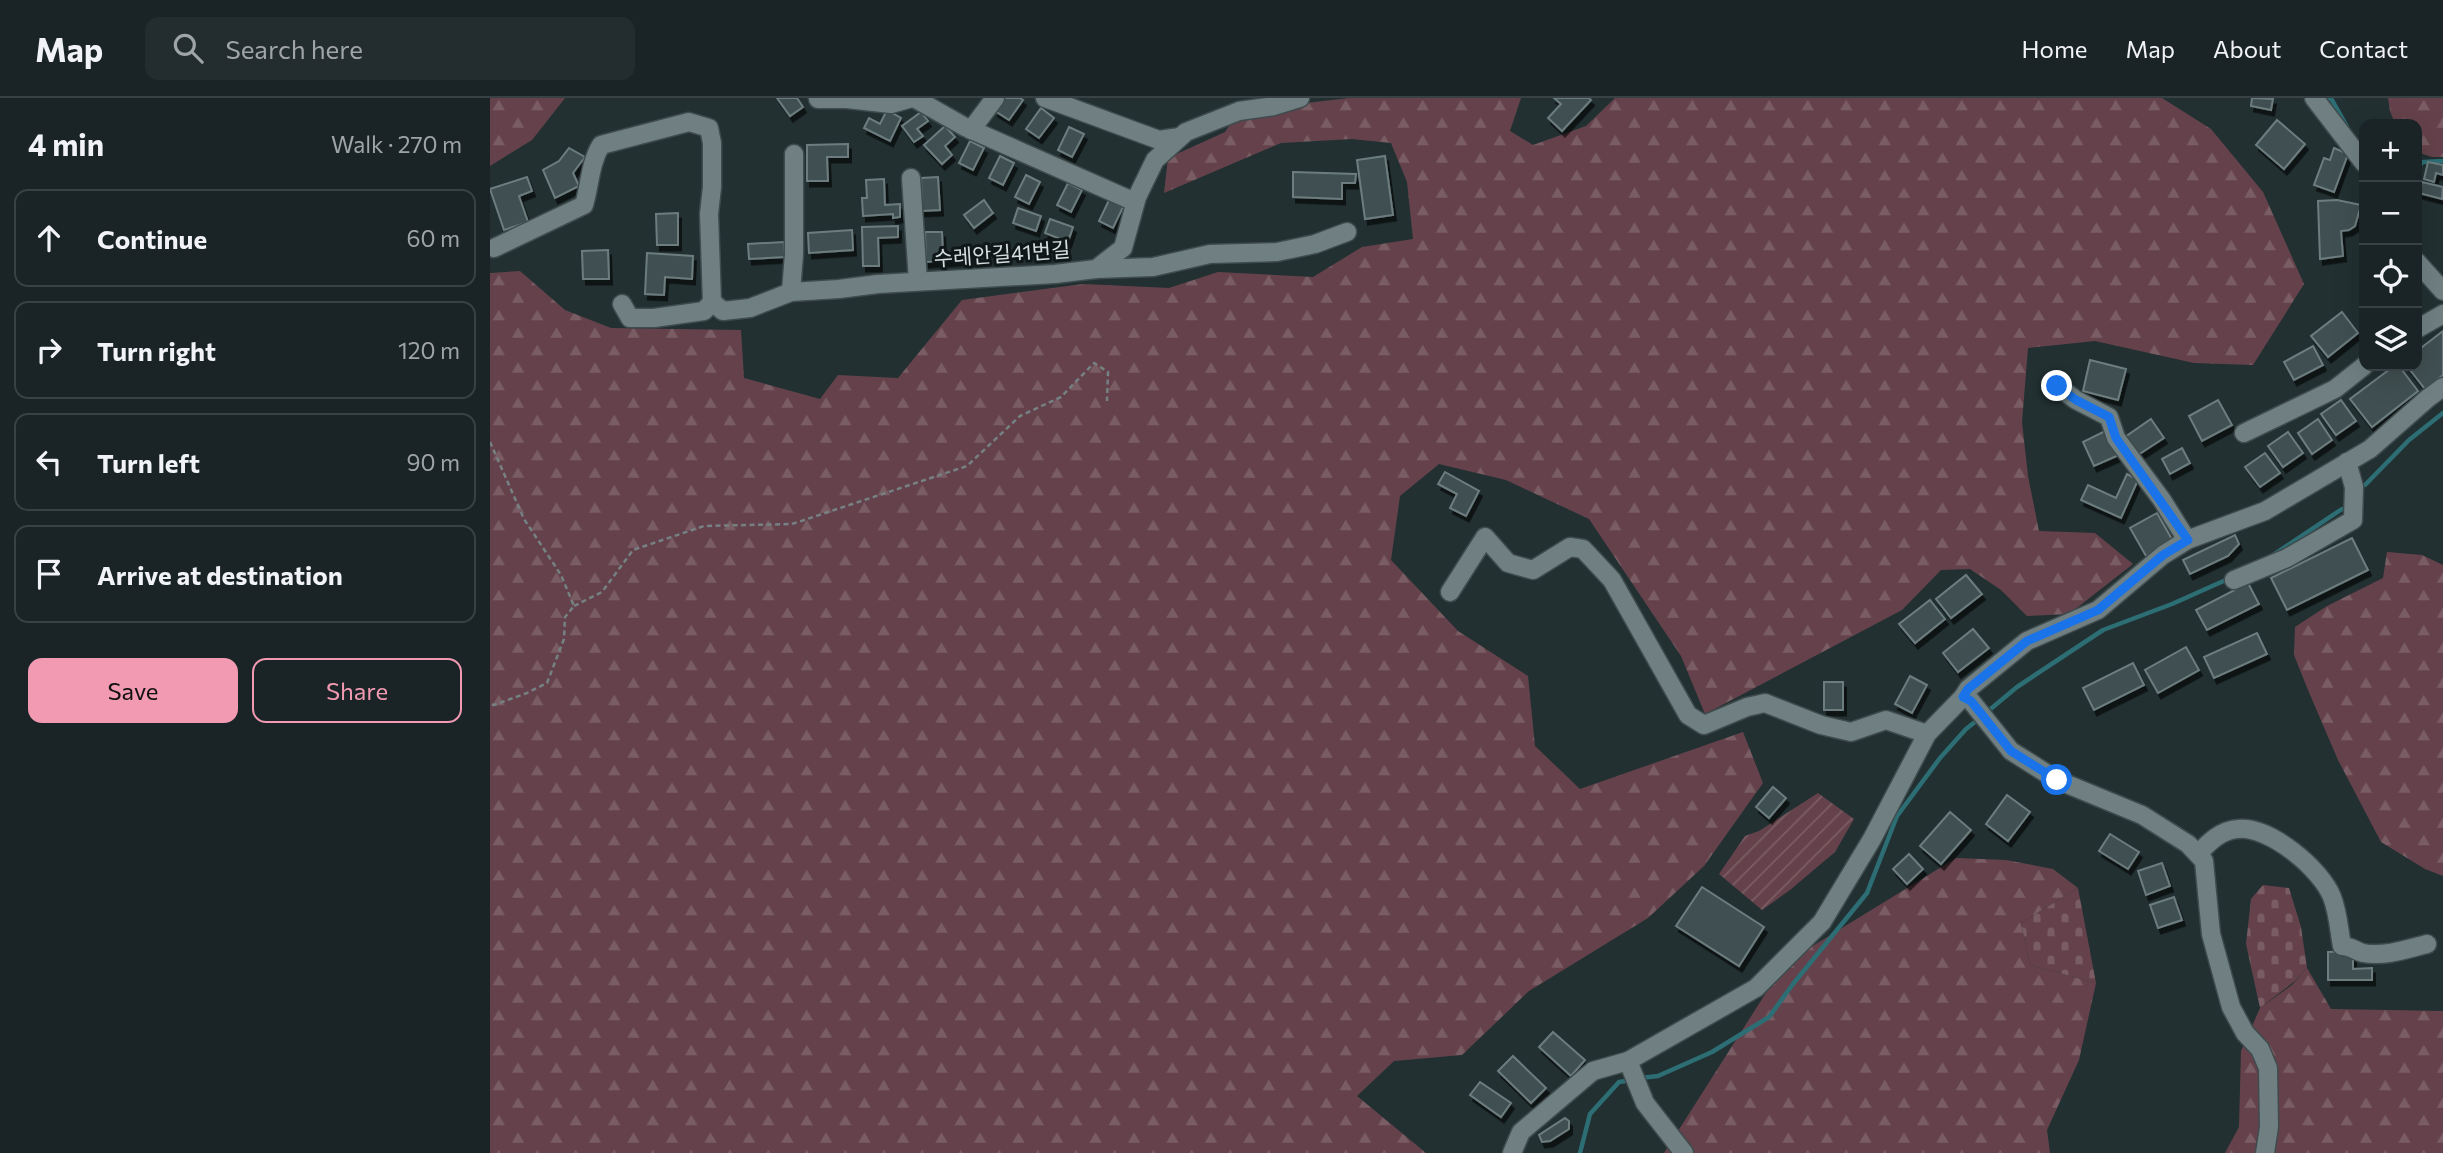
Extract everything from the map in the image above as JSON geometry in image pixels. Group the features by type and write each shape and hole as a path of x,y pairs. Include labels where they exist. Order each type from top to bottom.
{"lane":[{"path":"818,99 891,104 913,98 971,130 1135,202"},
{"path":"971,130 995,98"},
{"path":"1045,98 1159,140 1180,137"},
{"name":"수레안길41번길","path":"622,304 630,318 654,318 704,311 712,303 723,311 750,308 791,292 1096,269 1123,248 1135,202 1155,160 1180,137 1186,132 1239,111 1274,106 1300,98"},
{"path":"2314,98 2359,156"},
{"path":"494,248 583,205 594,158 601,145 689,122 709,128 712,143 709,214 712,303"},
{"path":"791,292 794,254 794,154"},
{"path":"911,178 918,281"},
{"path":"1096,269 1153,267 1210,254 1277,252 1315,244 1347,232"},
{"path":"2422,268 2443,291"},
{"path":"2422,326 2443,314"},
{"path":"2244,433 2335,389 2359,370"},
{"path":"2057,386 2076,400 2109,417 2116,438 2188,540"},
{"path":"1512,1153 1521,1132 1593,1071 1630,1066 1756,988 1822,922 1872,839 1927,734 1967,699 1968,689 2027,641 2098,610 2163,555 2188,540 2265,511 2370,449 2443,387"},
{"path":"2234,580 2287,558 2353,520 2354,487 2347,462"},
{"path":"1450,592 1485,537 1508,563 1533,570 1570,547 1583,549 1612,580 1688,715 1704,725 1747,707 1765,704 1851,732 1886,720 1927,734"},
{"path":"1967,699 2011,751 2057,780 2142,815 2188,844 2204,861 2211,934 2231,1007 2245,1032 2260,1049 2268,1068 2269,1127 2265,1153"},
{"path":"2197,854 2213,838 2239,829 2268,834 2314,869 2332,897 2342,946 2351,946 2361,953 2388,954 2427,944"},
{"path":"1630,1066 1645,1103 1684,1153"}],"path":[{"path":"490,704 527,693 547,683 564,639 565,617 574,606 602,592 633,550 704,526 792,524 967,466 1020,416 1060,397 1094,363 1108,372 1107,401"},
{"path":"490,442 524,519 561,575 574,606"}],"green space":[{"path":"490,98 565,98 532,140 490,166"},
{"path":"1349,98 1521,98 1510,131 1533,145 1586,126 1615,98 2162,98 2211,129 2263,192 2304,284 2253,365 2194,363 2095,341 2028,348 2022,422 2028,476 2039,531 2095,533 2133,564 2069,614 2027,616 2001,590 1970,569 1941,570 1902,610 1705,714 1681,656 1589,519 1506,480 1439,464 1400,496 1391,560 1458,631 1528,676 1535,746 1580,789 1743,732 1763,783 1704,866 1648,918 1529,991 1462,1055 1394,1061 1357,1096 1426,1153 490,1153 490,273 520,271 565,310 611,328 741,330 744,378 820,399 838,375 898,378 962,300 1083,284 1169,288 1218,272 1313,277 1362,247 1413,239 1407,182 1391,143 1352,139 1281,143 1164,193 1168,158 1225,132 1239,111"},
{"path":"2388,98 2443,98 2443,157 2422,154 2422,119 2393,119"},
{"path":"2387,552 2422,555 2443,565 2443,876 2425,869 2381,842 2338,760 2294,655 2295,627 2327,606 2383,578"},
{"path":"1818,793 1854,819 1835,852 1762,910 1719,874 1745,836 1759,831"},
{"path":"1956,858 2006,860 2053,869 2078,888 2021,923 2030,965 2096,983 2079,1060 2047,1130 2050,1153 1664,1153 1785,963"},
{"path":"2263,885 2289,888 2301,927 2307,968 2295,981 2260,1008 2246,944 2251,899"},
{"path":"2078,888 2096,983 2030,965 2021,923"},
{"path":"2307,968 2331,1009 2443,1011 2443,1153 2225,1153 2239,1127 2241,1051 2260,1008 2292,985"}],"building":[{"path":"777,98 797,98 803,107 790,116"},
{"path":"1005,98 1023,100 1009,120 995,111"},
{"path":"1554,98 1591,100 1562,131 1548,118 1561,104"},
{"path":"2252,98 2273,99 2271,110 2251,106"},
{"path":"1041,108 1054,118 1039,138 1026,129"},
{"path":"887,110 901,118 890,141 864,128 869,118 880,124"},
{"path":"921,112 928,121 917,129 923,136 914,142 902,126"},
{"path":"2277,120 2305,144 2284,169 2256,145"},
{"path":"945,126 955,137 945,146 952,155 942,164 924,145"},
{"path":"1069,127 1084,134 1072,157 1058,150"},
{"path":"970,141 984,148 973,170 959,163"},
{"path":"848,144 848,157 827,157 828,181 807,181 807,145"},
{"path":"569,148 585,157 573,173 579,186 555,198 543,170 559,161"},
{"path":"2334,148 2348,154 2334,192 2314,185 2324,158 2330,160"},
{"path":"1000,156 1014,163 1003,185 989,178"},
{"path":"1385,156 1393,215 1365,219 1357,160"},
{"path":"2428,162 2443,165 2443,175 2436,173 2434,182 2424,179"},
{"path":"1293,172 1356,174 1355,183 1342,183 1342,199 1293,197"},
{"path":"1026,175 1040,182 1029,204 1015,197"},
{"path":"527,177 532,191 519,196 528,222 504,230 490,189"},
{"path":"938,177 940,210 922,211 921,178"},
{"path":"884,179 885,205 900,204 900,217 893,218 893,214 863,216 862,198 867,198 866,180"},
{"path":"2422,182 2443,187 2442,199 2422,194"},
{"path":"1068,183 1082,190 1071,212 1057,205"},
{"path":"1110,198 1124,205 1113,228 1099,221"},
{"path":"984,200 993,213 974,228 964,215"},
{"path":"2337,200 2359,205 2355,226 2341,231 2343,256 2320,259 2318,201"},
{"path":"1018,208 1041,216 1036,231 1013,223"},
{"path":"678,213 678,245 657,245 656,214"},
{"path":"1050,219 1073,227 1068,242 1045,233"},
{"path":"898,226 898,237 878,238 879,266 863,266 862,227"},
{"path":"852,230 853,250 809,253 808,233"},
{"path":"925,232 942,232 943,254 958,253 958,260 926,262"},
{"path":"784,242 785,257 749,259 748,244"},
{"path":"608,250 609,279 583,279 582,251"},
{"path":"647,253 693,256 692,279 665,277 664,295 645,294"},
{"path":"2342,312 2358,333 2328,357 2311,336"},
{"path":"2443,331 2443,375 2425,389 2411,371 2422,371 2422,347"},
{"path":"2313,346 2323,365 2294,380 2284,362"},
{"path":"2090,360 2126,369 2118,400 2083,391"},
{"path":"2387,371 2403,371 2418,391 2372,427 2350,399"},
{"path":"2218,400 2232,425 2202,441 2189,416"},
{"path":"2341,400 2356,421 2336,435 2321,414"},
{"path":"2151,419 2164,438 2138,455 2125,437"},
{"path":"2318,419 2332,440 2312,454 2298,433"},
{"path":"2107,430 2119,455 2094,466 2083,442"},
{"path":"2288,432 2303,453 2283,467 2268,446"},
{"path":"2182,448 2190,463 2170,474 2162,459"},
{"path":"2265,453 2280,473 2260,487 2245,467"},
{"path":"1445,472 1479,491 1466,516 1450,508 1457,494 1438,484"},
{"path":"2127,474 2138,480 2121,518 2081,500 2088,485 2116,498"},
{"path":"2157,513 2173,541 2146,556 2130,528"},
{"path":"2235,535 2239,544 2228,556 2190,574 2183,560"},
{"path":"2352,538 2368,570 2287,610 2271,578"},
{"path":"1966,575 1982,594 1951,618 1936,599"},
{"path":"2248,583 2259,604 2207,630 2196,610"},
{"path":"1930,600 1945,619 1915,643 1899,624"},
{"path":"1973,629 1989,648 1958,672 1943,653"},
{"path":"2257,633 2267,654 2214,678 2204,657"},
{"path":"2186,647 2199,670 2158,693 2145,670"},
{"path":"2133,663 2144,685 2094,710 2083,688"},
{"path":"1910,676 1927,685 1912,713 1895,704"},
{"path":"1824,682 1843,682 1843,710 1824,710"},
{"path":"1773,787 1786,798 1769,818 1756,807"},
{"path":"2007,795 2030,812 2008,841 1986,824"},
{"path":"1950,812 1971,830 1941,864 1920,846"},
{"path":"2110,834 2139,852 2128,869 2099,851"},
{"path":"1909,854 1923,869 1907,884 1893,869"},
{"path":"2162,863 2170,886 2146,895 2138,871"},
{"path":"1702,887 1764,927 1739,966 1676,926"},
{"path":"2174,897 2182,920 2158,928 2150,905"},
{"path":"2353,951 2353,969 2372,968 2372,980 2328,980 2328,952"},
{"path":"1553,1032 1585,1060 1571,1076 1539,1047"},
{"path":"1513,1056 1546,1088 1531,1103 1498,1071"},
{"path":"1480,1082 1511,1103 1501,1117 1470,1095"},
{"path":"1565,1118 1569,1121 1569,1129 1550,1141 1542,1142 1539,1135"}],"waterway":[{"path":"2329,98 2350,132"},
{"path":"2355,140 2359,143"},
{"path":"2422,163 2443,161"},
{"path":"2365,485 2409,440 2443,413"},
{"path":"2270,557 2342,509"},
{"path":"1987,712 2017,687 2103,630 2228,579"},
{"path":"1641,1078 1658,1076 1712,1052 1769,1017 1867,893 1897,816 1940,758 1966,729 1980,718"},
{"path":"1580,1153 1590,1114 1619,1082 1633,1080"}],"route":[{"path":"2057,386 2076,400 2109,417 2116,438 2188,540 2163,555 2098,610 2027,641 1968,689 1963,697 1971,701 2011,751 2057,780"}]}
